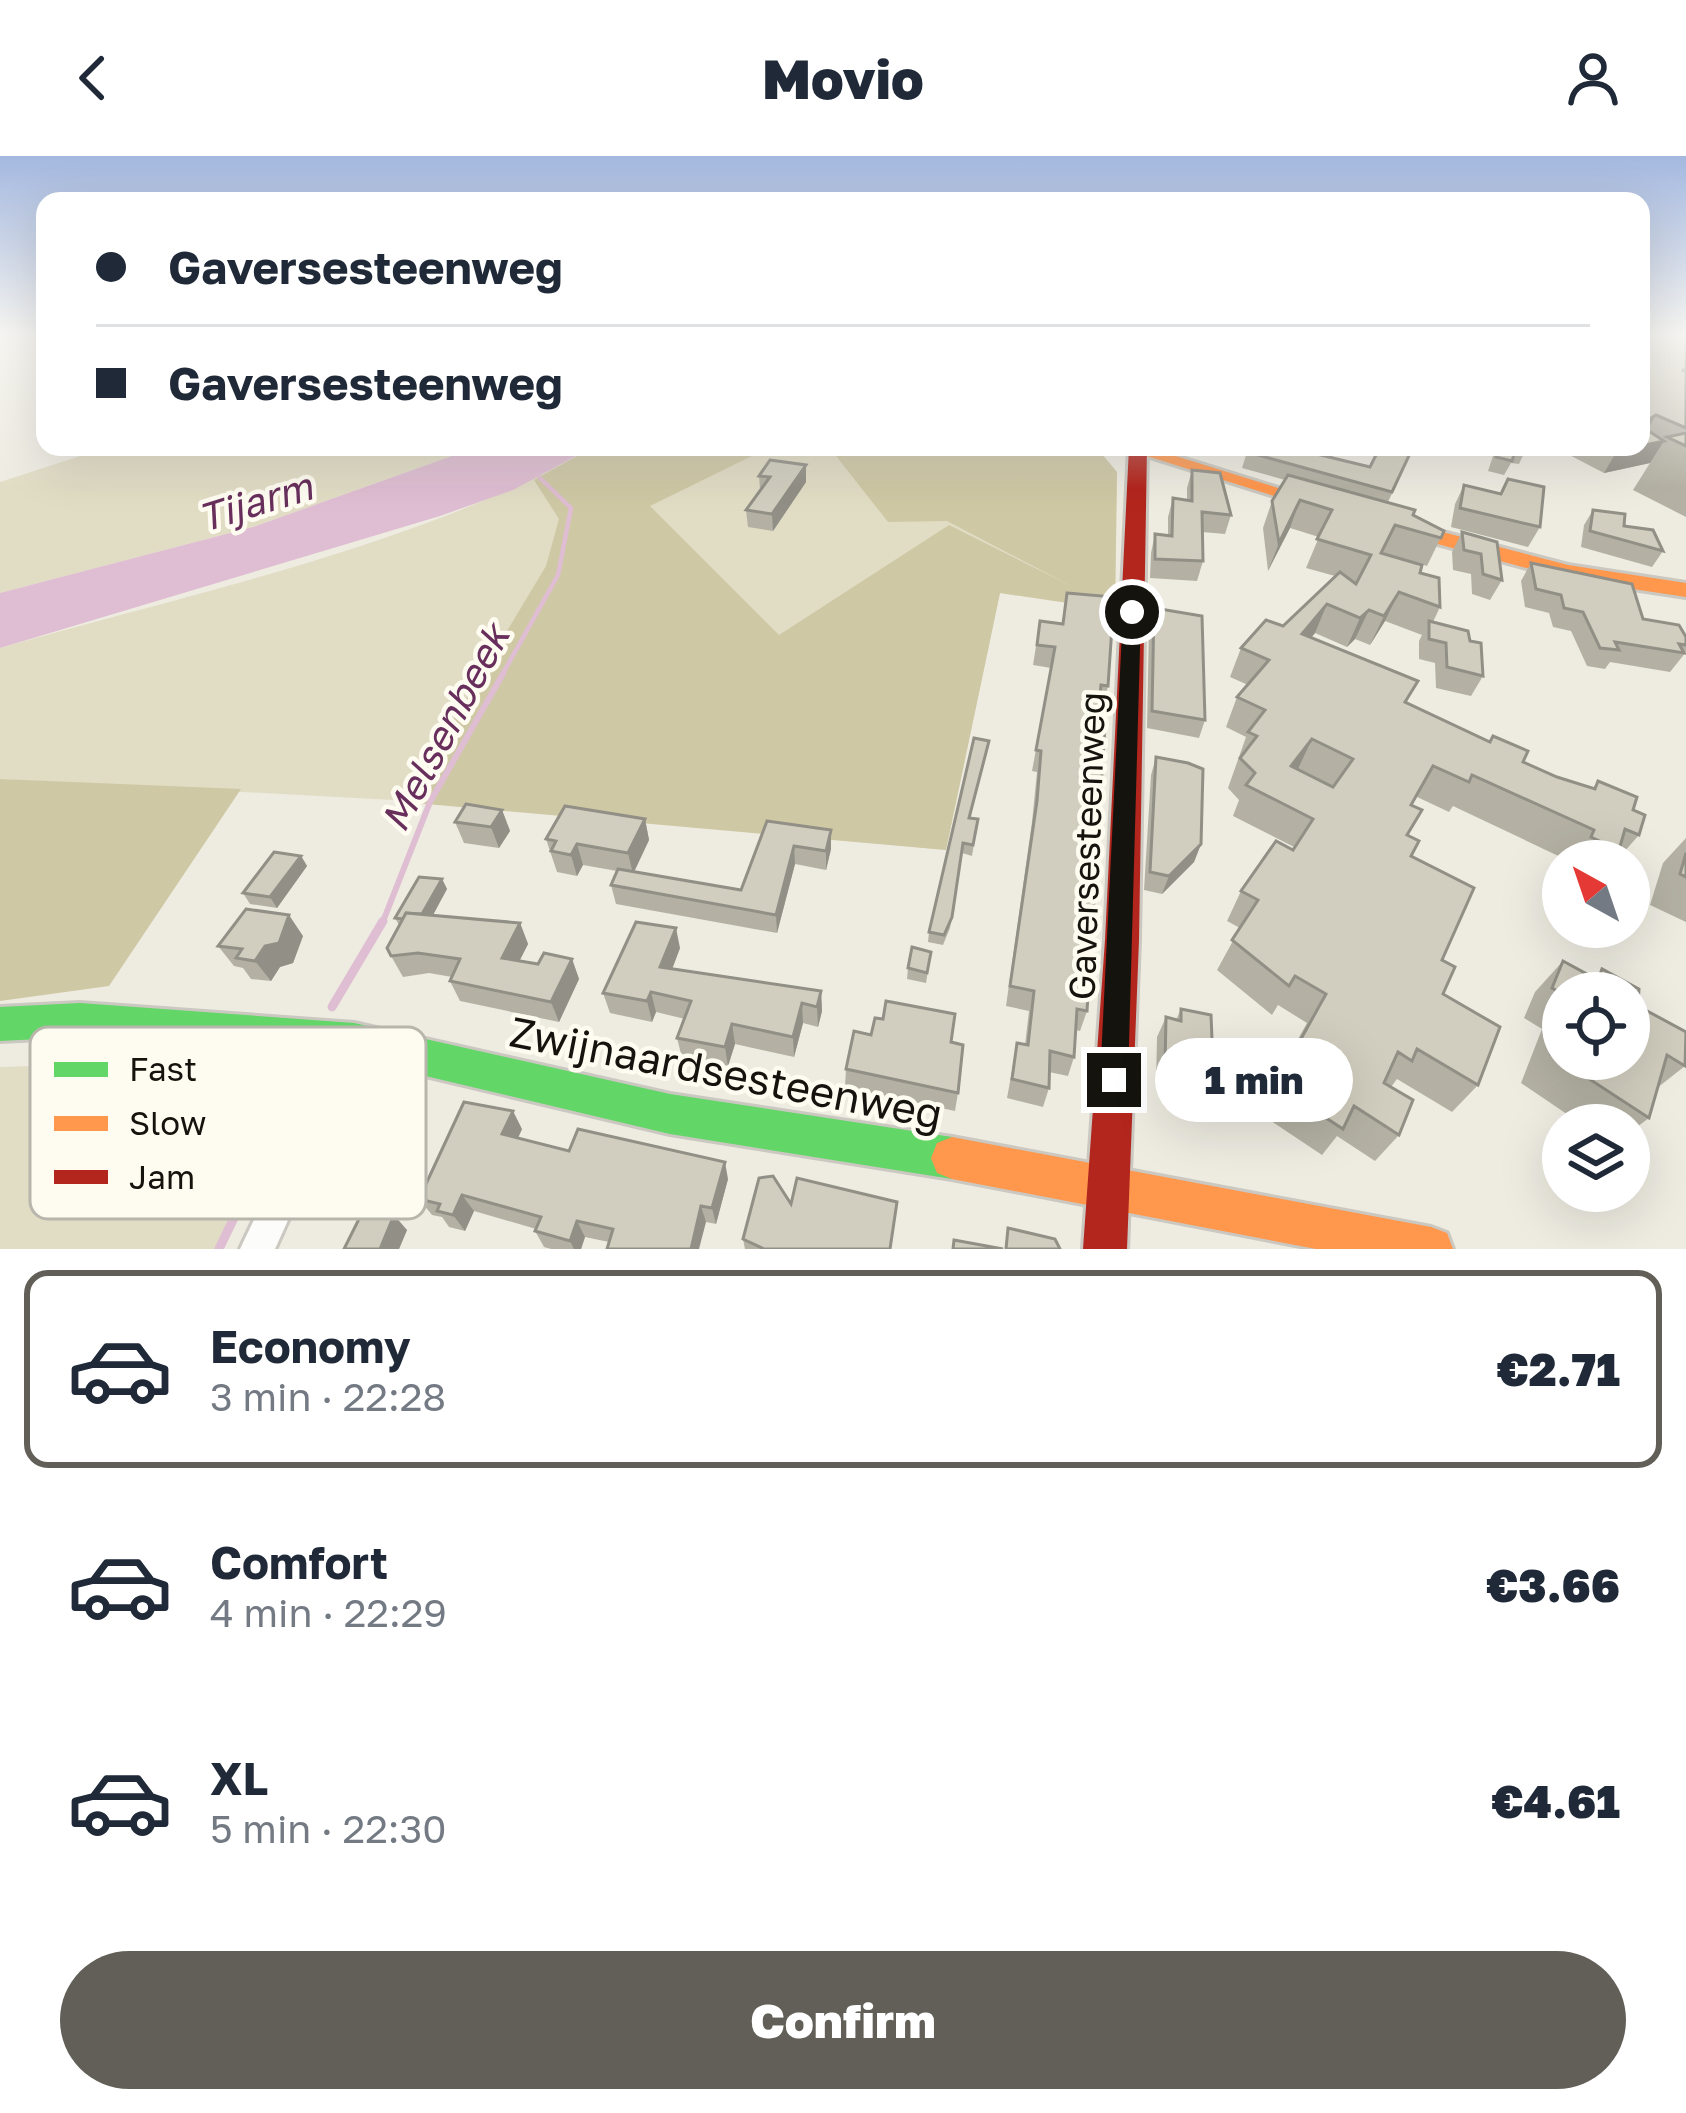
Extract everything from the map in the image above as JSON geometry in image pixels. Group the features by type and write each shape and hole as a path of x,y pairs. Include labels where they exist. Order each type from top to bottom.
{"street":[{"name":"Gaversesteenweg","path":"1105,1249 1138,546 1134,456"},
{"path":"1161,456 1332,507"},
{"path":"1374,519 1567,572 1686,590"},
{"name":"Zwijnaardsesteenweg","path":"0,1024 80,1020 171,1027"},
{"name":"Zwijnaardsesteenweg","path":"426,1058 670,1114 836,1136 1431,1249"},
{"path":"257,1249 271,1219"}],"shaded area":[{"path":"80,456 452,456 253,527 0,593 0,482"},
{"path":"452,456 576,456 513,490 440,516 0,648 0,593 253,527"},
{"path":"576,456 1104,456 1117,472 1115,610 1000,593 946,850 430,802 0,779 0,648 304,564 526,482"},
{"path":"577,456 752,456 650,506 779,635 949,525 1075,588 947,521 888,522 836,456 1104,456 1117,472 1115,610 1000,593 946,850 404,802 546,566 559,519 534,480"},
{"path":"0,779 241,789 109,986 0,1001"},
{"path":"30,1066 30,1219 233,1219 219,1249 0,1249 0,1067"}],"building":[{"path":"1650,386 1686,386 1686,428 1656,415 1650,419"},
{"path":"1686,433 1686,446 1667,437"},
{"path":"1262,456 1325,456 1370,467 1376,456 1409,456 1392,492"},
{"path":"770,460 806,465 772,514 746,510 770,477 759,476"},
{"path":"1192,470 1220,473 1231,515 1202,512 1203,561 1155,559 1155,534 1172,536 1173,498 1192,501"},
{"path":"1288,475 1415,510 1413,515 1444,531 1441,538 1395,525 1381,553 1422,565 1420,573 1439,578 1440,607 1399,592 1384,616 1369,610 1360,618 1327,604 1302,634 1418,681 1405,702 1490,742 1493,736 1528,751 1523,762 1557,777 1595,789 1598,781 1637,797 1633,810 1645,815 1639,835 1625,829 1622,840 1597,840 1591,837 1594,830 1472,775 1469,782 1433,766 1411,805 1422,810 1407,835 1419,841 1411,856 1474,888 1442,960 1455,967 1443,994 1500,1027 1478,1085 1417,1049 1412,1061 1398,1052 1384,1083 1413,1100 1399,1135 1354,1106 1343,1129 1283,1090 1294,1068 1287,1064 1326,994 1295,976 1289,986 1232,940 1258,900 1241,891 1276,841 1293,850 1313,819 1246,785 1255,773 1240,758 1257,736 1248,732 1265,710 1237,697 1269,660 1241,648 1266,620 1283,626 1340,572 1356,584 1371,555 1317,539 1332,510 1300,500 1279,543 1272,501","holes":["1312,739 1353,759 1333,787 1291,766"]},
{"path":"1508,479 1544,487 1540,527 1460,508 1464,485 1501,494"},
{"path":"1593,510 1625,514 1624,526 1653,530 1663,551 1590,531"},
{"path":"1462,532 1497,542 1502,580 1483,574 1481,554 1464,550"},
{"path":"1531,563 1632,584 1643,619 1679,625 1686,637 1686,645 1679,644 1684,653 1615,642 1619,650 1600,648 1583,612 1564,608 1561,595 1536,589"},
{"path":"1067,593 1114,597 1108,686 1101,685 1097,725 1105,726 1087,1011 1077,1009 1074,1057 1050,1051 1049,1088 1012,1079 1017,1043 1028,1045 1034,991 1010,986 1037,801 1041,751 1036,750 1055,647 1037,645 1040,621 1063,624"},
{"path":"1154,608 1202,616 1205,720 1152,711"},
{"path":"1429,621 1468,631 1470,641 1481,643 1483,676 1447,667 1446,643 1429,639"},
{"path":"974,738 989,741 969,818 978,819 973,845 963,843 952,917 944,935 929,932"},
{"path":"1156,757 1203,769 1201,844 1169,876 1150,872"},
{"path":"466,804 502,810 491,827 455,822"},
{"path":"565,806 645,819 628,853 577,844 571,855 551,851 556,841 546,839"},
{"path":"767,821 831,830 826,851 794,846 776,915 611,885 618,869 741,890"},
{"path":"274,852 301,856 270,897 243,893"},
{"path":"419,877 442,879 422,914 395,918"},
{"path":"246,909 289,915 279,943 265,946 255,961 236,958 242,949 218,946"},
{"path":"406,913 520,923 502,958 538,964 544,953 572,959 551,1002 450,981 460,959 418,953 391,956 387,948"},
{"path":"636,922 676,928 660,967 821,991 817,1007 802,1003 793,1037 732,1024 725,1047 677,1038 691,1001 651,992 647,1001 603,993"},
{"path":"912,947 931,952 927,973 908,968"},
{"path":"1563,961 1583,972 1559,972"},
{"path":"886,1001 955,1014 951,1042 963,1045 958,1093 846,1069 854,1031 871,1035 875,1018 883,1019"},
{"path":"1181,1009 1211,1015 1212,1039 1229,1043 1231,1093 1212,1089 1212,1078 1165,1066 1166,1017 1181,1021"},
{"path":"1650,1012 1686,1032 1685,1066 1667,1055 1650,1114 1650,1104 1628,1104 1591,1080 1650,1080"},
{"path":"464,1102 513,1111 502,1134 569,1151 578,1129 725,1162 712,1208 701,1206 691,1249 607,1249 613,1229 577,1221 570,1241 535,1231 541,1217 462,1195 453,1215 437,1211 440,1204 426,1201 426,1184"},
{"path":"773,1176 791,1204 797,1178 897,1202 890,1249 764,1249 743,1239 759,1178"},
{"path":"359,1219 392,1219 380,1249 344,1249"},
{"path":"1008,1228 1055,1239 1060,1249 1006,1249"},
{"path":"954,1240 1003,1249 953,1249"}],"waterway":[{"name":"Melsenbeek","path":"502,675 558,575 571,508 540,478"},
{"name":"Melsenbeek","path":"382,924 430,802 504,672"},
{"name":"Melsenbeek","path":"332,1007 383,921"},
{"name":"Melsenbeek","path":"219,1249 233,1219"}],"traffic: fast":[{"path":"0,1024 80,1020 171,1027"},
{"path":"426,1058 670,1114 952,1158"}],"traffic: slow":[{"path":"1157,456 1313,502"},
{"path":"1405,528 1567,572 1686,590"},
{"path":"952,1158 1431,1249"}],"traffic: jam":[{"path":"1105,1249 1122,940 1138,456"}],"route":[{"path":"1114,1080 1132,612"}],"water label":[{"name":"Tijarm","path":"255,502"}]}
